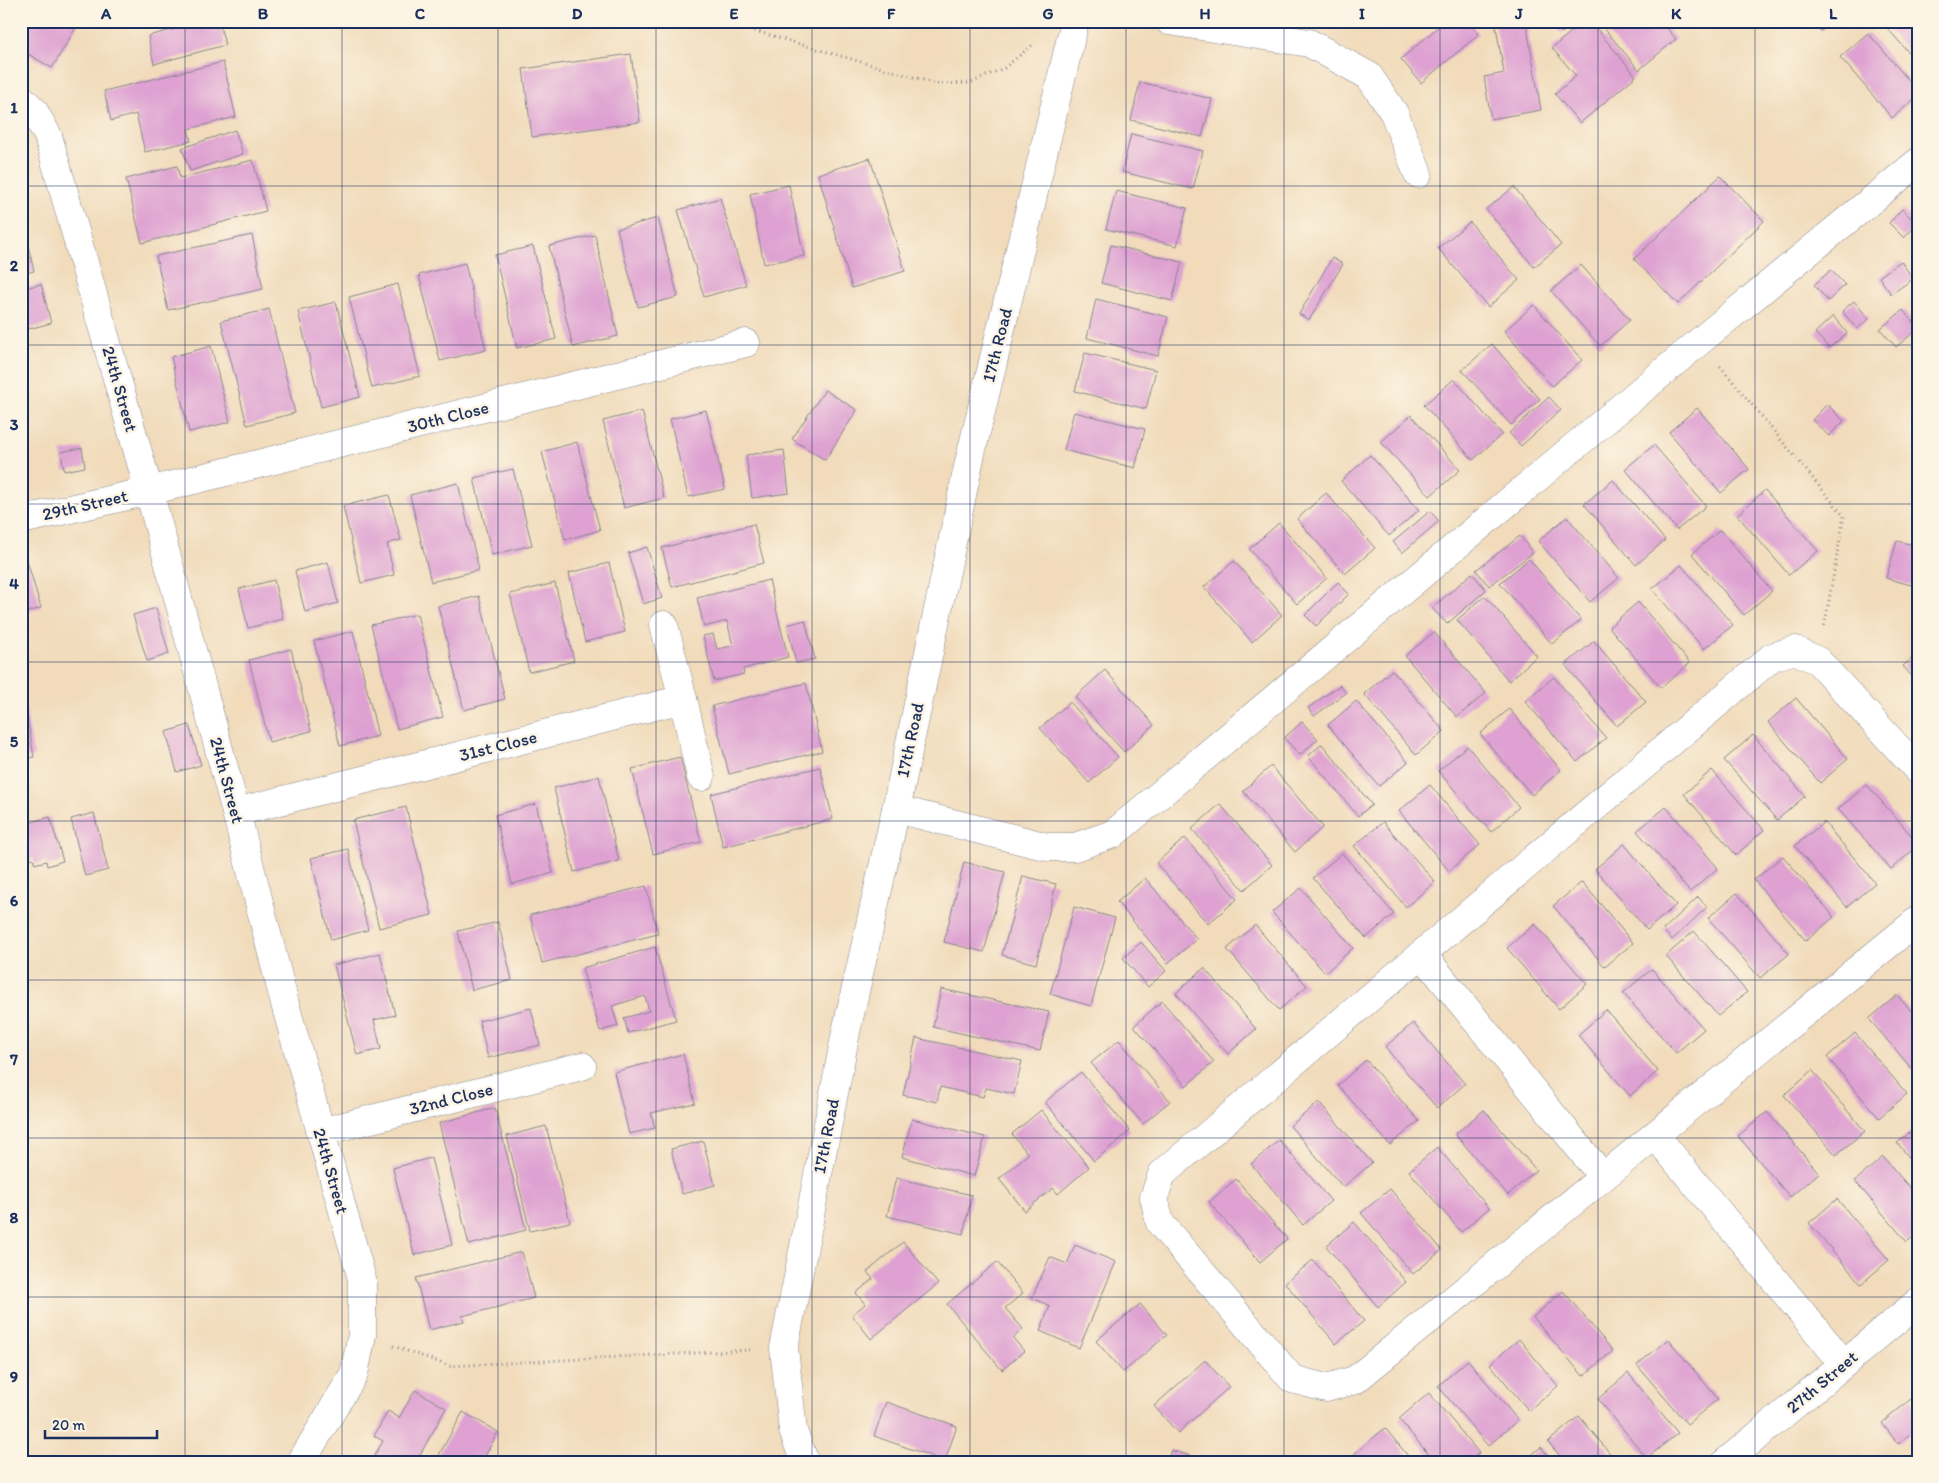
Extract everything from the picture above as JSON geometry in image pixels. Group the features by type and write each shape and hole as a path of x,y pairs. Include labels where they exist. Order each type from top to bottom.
{"street":[{"name":"17th Road","path":"805,1462 793,1431 784,1348 846,1032 896,809 969,462 1075,21"},
{"path":"1169,21 1309,43 1369,76 1394,113 1418,174"},
{"name":"24th Street","path":"21,98 34,111 48,136 149,491 236,812 284,1004 362,1279 362,1335 354,1374 301,1462"},
{"path":"896,809 1048,846 1075,847 1113,834 1700,341 1918,162"},
{"name":"30th Close","path":"149,491 746,344"},
{"name":"29th Street","path":"21,520 149,491"},
{"path":"664,625 700,776"},
{"path":"1918,770 1818,661 1795,650 1772,658 1162,1174 1154,1197 1160,1223 1292,1379 1326,1388 1355,1380 1918,920"},
{"name":"31st Close","path":"236,812 683,699"},
{"path":"1422,954 1604,1177"},
{"name":"32nd Close","path":"320,1132 582,1066"},
{"path":"1655,1135 1844,1364"},
{"name":"27th Street","path":"1726,1462 1918,1302"}],"path":[{"path":"721,21 937,84 970,83 1004,68 1040,39"},
{"path":"1700,341 1844,516 1818,661"},
{"path":"362,1335 450,1366 784,1348"}],"building":[{"path":"21,21 80,21 52,68 21,50"},
{"path":"207,21 219,21 225,45 154,64 148,36"},
{"path":"1445,21 1469,21 1479,34 1421,83 1401,59"},
{"path":"1495,21 1526,21 1541,110 1491,119 1484,77 1504,73"},
{"path":"1552,21 1576,21 1562,33"},
{"path":"1584,21 1590,21 1636,76 1580,123 1555,94 1576,76 1552,48"},
{"path":"1598,21 1661,21 1676,39 1639,70"},
{"path":"1813,21 1833,21 1821,31"},
{"path":"1881,21 1918,21 1918,63"},
{"path":"1868,33 1918,91 1918,96 1892,118 1840,57"},
{"path":"631,54 640,122 532,137 523,69"},
{"path":"223,62 236,117 188,129 191,141 145,152 136,114 111,121 104,91"},
{"path":"1140,82 1212,99 1202,137 1131,120"},
{"path":"235,130 243,154 190,171 182,148"},
{"path":"1131,134 1203,151 1193,189 1122,172"},
{"path":"870,158 905,271 852,288 818,174"},
{"path":"253,160 266,211 142,243 126,179 177,166 180,178"},
{"path":"1720,176 1764,221 1678,304 1634,259"},
{"path":"789,185 804,256 764,264 750,194"},
{"path":"1514,187 1561,245 1534,267 1486,209"},
{"path":"1116,191 1187,208 1177,246 1106,229"},
{"path":"720,198 746,285 704,297 678,210"},
{"path":"1902,209 1917,224 1904,238 1889,223"},
{"path":"658,218 678,297 638,307 617,229"},
{"path":"1470,222 1519,280 1488,307 1438,248"},
{"path":"21,224 23,224 34,271 21,274"},
{"path":"252,235 263,289 168,310 156,256"},
{"path":"595,235 618,336 573,347 549,246"},
{"path":"1111,245 1182,262 1172,301 1101,283"},
{"path":"533,246 556,339 517,348 495,255"},
{"path":"1332,258 1343,264 1309,320 1299,314"},
{"path":"1901,261 1913,279 1891,294 1879,277"},
{"path":"465,263 486,350 440,361 419,275"},
{"path":"1581,265 1630,320 1600,346 1551,291"},
{"path":"1831,270 1845,285 1828,301 1814,285"},
{"path":"41,284 51,323 21,331 21,289"},
{"path":"398,284 420,376 372,388 349,297"},
{"path":"1096,299 1168,317 1158,356 1087,338"},
{"path":"1854,301 1869,319 1857,329 1842,311"},
{"path":"336,302 360,397 321,407 298,311"},
{"path":"1534,305 1582,360 1552,386 1504,331"},
{"path":"269,309 295,413 247,425 221,321"},
{"path":"1903,310 1918,329 1896,347 1880,329"},
{"path":"1833,316 1847,333 1829,348 1815,333"},
{"path":"1492,344 1540,399 1511,425 1462,370"},
{"path":"211,346 230,422 189,432 171,357"},
{"path":"1085,353 1156,370 1146,409 1075,391"},
{"path":"1454,379 1502,434 1473,460 1424,405"},
{"path":"825,390 857,410 825,460 792,439"},
{"path":"1549,397 1561,410 1521,446 1509,433"},
{"path":"1827,404 1844,421 1829,436 1812,420"},
{"path":"1697,408 1749,469 1721,493 1669,432"},
{"path":"706,410 725,489 688,497 670,419"},
{"path":"642,411 664,498 624,508 603,421"},
{"path":"1074,412 1145,429 1135,468 1064,450"},
{"path":"1411,415 1460,470 1430,496 1381,442"},
{"path":"577,442 600,530 565,540 542,452"},
{"path":"1654,445 1706,506 1677,530 1625,469"},
{"path":"82,448 85,467 64,471 61,452"},
{"path":"784,450 789,493 752,498 746,455"},
{"path":"21,453 26,471 21,472"},
{"path":"1370,455 1419,510 1389,536 1341,481"},
{"path":"513,469 532,545 492,555 474,478"},
{"path":"1613,480 1665,540 1636,565 1584,504"},
{"path":"458,483 479,570 431,582 410,495"},
{"path":"1765,490 1818,551 1789,575 1737,515"},
{"path":"1326,493 1375,548 1345,574 1297,519"},
{"path":"389,495 401,540 387,544 394,575 361,583 343,506"},
{"path":"1430,511 1439,521 1402,553 1393,542"},
{"path":"1918,515 1918,525 1913,519"},
{"path":"1567,517 1619,578 1590,602 1538,541"},
{"path":"1279,523 1327,578 1297,604 1249,549"},
{"path":"754,524 764,563 672,587 662,548"},
{"path":"1720,530 1772,591 1744,615 1692,554"},
{"path":"1520,536 1533,553 1489,586 1476,570"},
{"path":"1897,541 1918,546 1918,587 1886,578"},
{"path":"647,547 662,598 643,604 628,553"},
{"path":"25,554 41,608 21,614 21,555"},
{"path":"1529,559 1581,620 1552,644 1500,583"},
{"path":"1234,561 1282,615 1252,642 1204,587"},
{"path":"328,562 338,603 305,612 295,571"},
{"path":"609,563 625,632 585,642 569,573"},
{"path":"1681,565 1733,625 1704,649 1652,589"},
{"path":"1472,573 1486,590 1447,624 1432,608"},
{"path":"274,580 283,619 248,628 239,589"},
{"path":"769,580 788,657 743,669 744,674 714,681 703,636 713,634 717,649 733,646 727,621 704,627 697,598"},
{"path":"1338,582 1349,594 1316,626 1305,615"},
{"path":"555,583 574,661 529,672 510,594"},
{"path":"479,596 505,699 464,710 438,606"},
{"path":"1485,596 1537,656 1509,681 1457,620"},
{"path":"1638,602 1690,663 1661,688 1609,627"},
{"path":"156,608 169,654 147,661 133,615"},
{"path":"417,614 443,717 397,729 371,625"},
{"path":"805,620 815,659 796,663 787,625"},
{"path":"353,631 378,736 340,746 314,641"},
{"path":"1434,632 1486,693 1457,717 1405,656"},
{"path":"1594,641 1646,702 1617,726 1565,665"},
{"path":"291,649 311,731 269,742 249,660"},
{"path":"1918,653 1918,683 1903,666"},
{"path":"1105,670 1154,725 1124,752 1075,697"},
{"path":"1392,670 1444,731 1416,755 1364,694"},
{"path":"1554,677 1606,738 1577,762 1525,701"},
{"path":"806,683 822,751 729,774 712,706"},
{"path":"1340,685 1346,693 1314,716 1308,708"},
{"path":"1796,698 1848,759 1820,783 1768,722"},
{"path":"24,699 34,757 21,759 21,700"},
{"path":"1356,701 1408,762 1379,786 1328,725"},
{"path":"1070,702 1118,757 1089,783 1040,728"},
{"path":"1509,709 1561,770 1532,795 1480,734"},
{"path":"1302,722 1318,739 1300,755 1284,738"},
{"path":"189,725 201,765 177,772 166,732"},
{"path":"1753,735 1805,796 1777,820 1724,760"},
{"path":"1322,744 1372,805 1358,816 1308,756"},
{"path":"1467,746 1519,807 1491,832 1438,771"},
{"path":"680,757 701,842 653,854 632,769"},
{"path":"1271,766 1323,827 1295,852 1243,791"},
{"path":"820,767 833,819 723,847 711,794"},
{"path":"1712,770 1764,830 1736,855 1684,794"},
{"path":"599,776 619,861 574,872 554,788"},
{"path":"1430,785 1480,845 1449,871 1399,811"},
{"path":"1867,785 1918,843 1918,846 1891,869 1838,809"},
{"path":"536,804 553,873 512,884 495,815"},
{"path":"1220,804 1272,865 1244,890 1192,829"},
{"path":"406,807 432,915 379,928 353,820"},
{"path":"1666,807 1718,868 1690,892 1637,831"},
{"path":"94,813 108,870 85,876 71,819"},
{"path":"50,817 63,861 47,866 46,861 35,864 33,858 24,861 21,852 21,825"},
{"path":"1383,822 1435,882 1406,907 1354,846"},
{"path":"1824,822 1875,883 1847,907 1795,846"},
{"path":"1185,838 1237,899 1208,924 1156,863"},
{"path":"1624,844 1676,905 1647,930 1595,869"},
{"path":"348,849 368,930 331,940 311,858"},
{"path":"1342,853 1394,914 1366,938 1313,878"},
{"path":"1783,856 1834,917 1806,941 1754,880"},
{"path":"964,862 1005,872 984,952 944,942"},
{"path":"1023,876 1056,884 1036,964 1002,955"},
{"path":"1145,878 1197,939 1168,963 1117,902"},
{"path":"1582,882 1633,943 1605,967 1553,906"},
{"path":"646,886 658,934 542,963 530,915"},
{"path":"1301,888 1353,948 1325,973 1272,912"},
{"path":"1737,893 1789,954 1760,978 1708,918"},
{"path":"1698,897 1707,907 1672,940 1663,930"},
{"path":"1074,907 1115,918 1091,1006 1050,994"},
{"path":"498,922 512,980 472,990 458,931"},
{"path":"1535,924 1587,984 1559,1009 1507,948"},
{"path":"1255,925 1307,986 1279,1010 1227,949"},
{"path":"1694,931 1747,992 1718,1016 1666,956"},
{"path":"1141,942 1166,971 1148,987 1123,958"},
{"path":"655,947 676,1020 628,1033 624,1018 649,1011 645,996 612,1006 618,1026 600,1031 582,968"},
{"path":"380,953 395,1015 374,1020 381,1049 357,1055 334,965"},
{"path":"1204,968 1256,1029 1228,1054 1176,993"},
{"path":"1652,969 1704,1029 1676,1053 1623,993"},
{"path":"941,989 1049,1012 1040,1051 933,1027"},
{"path":"1897,995 1918,1019 1918,1076 1869,1019"},
{"path":"1162,1001 1214,1062 1186,1086 1134,1026"},
{"path":"531,1008 540,1045 488,1058 479,1021"},
{"path":"1606,1010 1658,1071 1630,1096 1578,1035"},
{"path":"1413,1023 1465,1084 1437,1108 1385,1047"},
{"path":"1855,1033 1907,1094 1879,1118 1827,1057"},
{"path":"916,1038 1022,1061 1014,1094 986,1088 983,1097 940,1087 937,1102 903,1095"},
{"path":"1119,1040 1170,1101 1143,1124 1091,1063"},
{"path":"683,1054 695,1103 651,1113 655,1128 629,1134 614,1072"},
{"path":"1366,1060 1419,1121 1390,1145 1338,1085"},
{"path":"1812,1070 1865,1131 1836,1155 1784,1095"},
{"path":"1081,1072 1130,1131 1094,1161 1045,1102"},
{"path":"1319,1102 1372,1163 1343,1187 1290,1126"},
{"path":"495,1108 526,1230 469,1245 439,1123"},
{"path":"1041,1110 1089,1167 1058,1194 1053,1188 1025,1211 999,1179 1028,1154 1012,1134"},
{"path":"1484,1110 1536,1170 1508,1195 1455,1134"},
{"path":"1767,1112 1819,1173 1790,1197 1738,1136"},
{"path":"912,1119 985,1137 974,1176 902,1157"},
{"path":"546,1126 570,1222 530,1231 507,1136"},
{"path":"1918,1126 1918,1168 1897,1143"},
{"path":"1279,1140 1331,1201 1303,1225 1251,1164"},
{"path":"703,1141 715,1185 682,1194 671,1149"},
{"path":"1437,1147 1489,1208 1461,1232 1409,1171"},
{"path":"1883,1157 1918,1197 1918,1233 1907,1242 1855,1181"},
{"path":"431,1158 452,1245 414,1255 393,1168"},
{"path":"896,1178 972,1195 963,1234 887,1216"},
{"path":"1236,1179 1287,1239 1260,1262 1209,1202"},
{"path":"1390,1189 1442,1250 1413,1274 1361,1213"},
{"path":"1837,1199 1889,1260 1861,1284 1809,1223"},
{"path":"1354,1222 1406,1282 1378,1307 1326,1246"},
{"path":"903,1242 938,1284 871,1339 852,1315 865,1304 856,1293 873,1279 867,1272"},
{"path":"1075,1245 1116,1262 1079,1348 1040,1331 1050,1306 1032,1298 1050,1257 1067,1264"},
{"path":"522,1252 534,1298 462,1316 464,1321 429,1330 416,1278"},
{"path":"1313,1260 1364,1321 1336,1344 1285,1283"},
{"path":"997,1262 1023,1293 1005,1308 1023,1329 1013,1338 1024,1351 1002,1370 947,1304"},
{"path":"1563,1291 1613,1351 1583,1376 1533,1317"},
{"path":"1140,1304 1167,1335 1123,1372 1096,1341"},
{"path":"1519,1339 1558,1386 1529,1411 1490,1364"},
{"path":"1668,1339 1718,1399 1687,1424 1637,1365"},
{"path":"1205,1360 1229,1387 1178,1433 1154,1406"},
{"path":"1468,1360 1518,1420 1488,1446 1438,1386"},
{"path":"1628,1373 1678,1433 1647,1458 1598,1399"},
{"path":"415,1390 446,1408 416,1462 385,1462 374,1456 383,1441 374,1436 388,1411 399,1418"},
{"path":"1429,1393 1479,1453 1468,1462 1435,1462 1399,1419"},
{"path":"1911,1399 1918,1407 1918,1429 1898,1444 1882,1423"},
{"path":"886,1402 957,1426 945,1461 874,1436"},
{"path":"463,1412 498,1432 482,1462 435,1462"},
{"path":"1579,1416 1617,1462 1565,1462 1548,1442"},
{"path":"1385,1428 1413,1462 1361,1462 1354,1454"},
{"path":"1541,1447 1553,1462 1523,1462"},
{"path":"1171,1450 1207,1461 1207,1462 1167,1462"}]}
